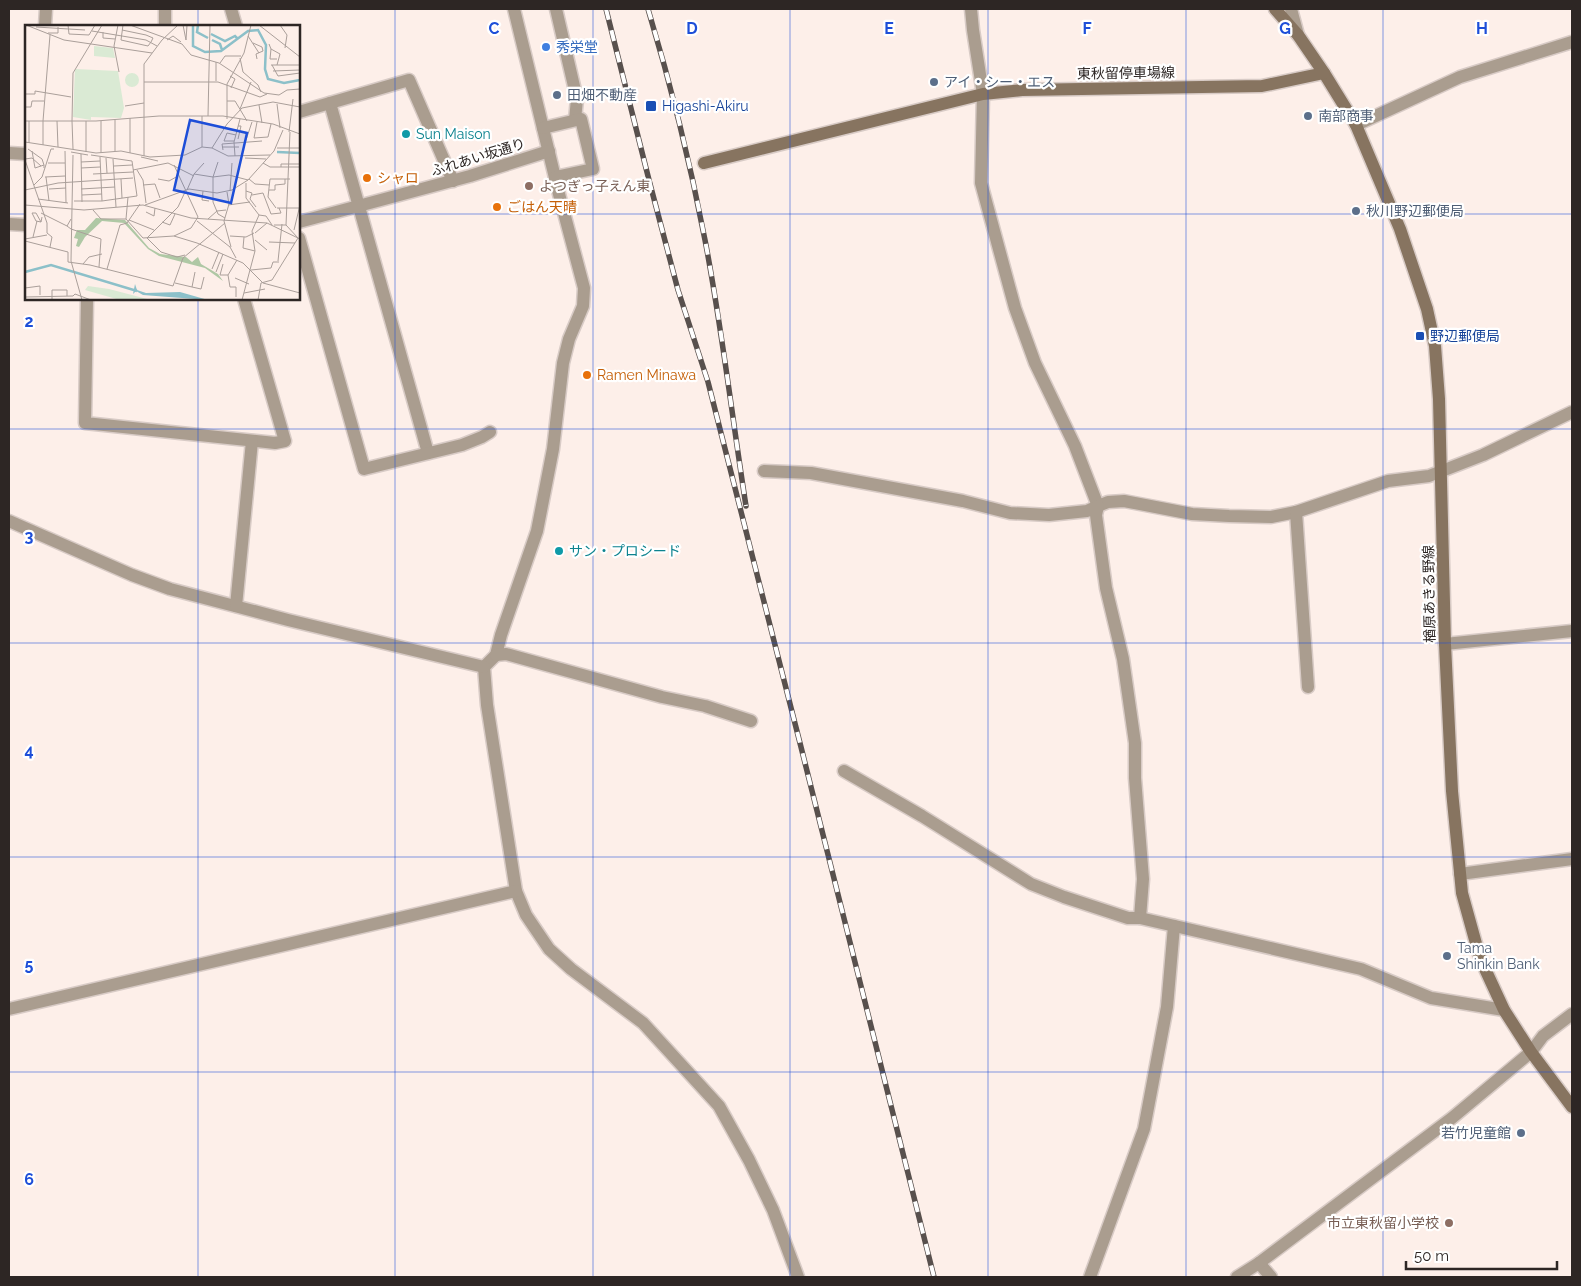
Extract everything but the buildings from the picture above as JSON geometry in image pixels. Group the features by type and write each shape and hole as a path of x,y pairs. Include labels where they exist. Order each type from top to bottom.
{"main road":[{"path":"1275,9 1298,35 1324,73"},
{"name":"東秋留停車場線","path":"704,163 983,94 1022,90 1262,86 1324,73"},
{"name":"楢原あきる野線","path":"1324,73 1356,125 1400,229 1427,310 1435,346 1439,399 1445,644 1452,791 1462,893 1480,958 1504,1010 1531,1052 1572,1107"}],"street":[{"path":"45,25 46,9"},
{"path":"165,25 166,9"},
{"path":"231,9 236,25"},
{"path":"514,9 584,288 583,306 569,338 563,363 553,449 538,523 496,654 484,666 487,705 516,890 526,915 550,949 571,969 643,1023 718,1106 749,1160 769,1202 798,1277"},
{"path":"556,9 577,99 575,120"},
{"path":"972,9 973,30 983,94 982,183 1013,299 1035,363 1075,446 1098,506 1096,515 1106,588 1123,659 1135,744 1135,778 1143,879 1140,918"},
{"path":"1291,9 1298,35"},
{"path":"1356,125 1460,77 1572,42"},
{"path":"300,112 408,80 453,181"},
{"path":"330,103 428,453"},
{"path":"543,128 582,119 593,169 555,177"},
{"name":"ふれあい坂通り","path":"300,222 453,181 549,151"},
{"path":"9,153 25,154"},
{"path":"9,224 25,225"},
{"path":"300,242 364,469 462,445 490,432"},
{"path":"87,300 85,424 252,442 275,443 285,441 244,300"},
{"path":"764,471 811,473 963,501 1010,513 1049,516 1087,511 1108,502 1124,502 1192,514 1271,516 1296,512 1388,481 1429,476 1483,455 1572,412"},
{"path":"236,606 252,442"},
{"path":"1296,512 1308,688"},
{"path":"9,521 170,590 484,666"},
{"path":"1445,644 1572,630"},
{"path":"496,654 506,654 662,697 705,706 751,721"},
{"path":"844,771 922,816 1031,884 1064,897 1128,918 1140,918 1361,969 1431,998 1504,1010"},
{"path":"1460,874 1572,859"},
{"path":"9,1009 516,890"},
{"path":"1090,1277 1144,1129 1167,1007 1174,926"},
{"path":"1237,1277 1259,1263 1452,1118 1531,1052 1543,1036 1567,1023 1572,1014"},
{"path":"1259,1263 1271,1277"}],"railway":[{"path":"606,9 678,290 708,382 934,1277"},
{"path":"648,9 679,124 705,240 722,339 746,506"}],"place":[{"name":"秀栄堂","path":"546,47"},
{"name":"アイ・シー・エス","path":"934,82"},
{"name":"田畑不動産","path":"557,95"},
{"name":"Higashi-Akiru","path":"651,106"},
{"name":"南部商事","path":"1308,116"},
{"name":"Sun Maison","path":"406,134"},
{"name":"シャロ","path":"367,178"},
{"name":"よつぎっ⼦えん東","path":"529,186"},
{"name":"ごはん天晴","path":"497,207"},
{"name":"秋川野辺郵便局","path":"1356,211"},
{"name":"野辺郵便局","path":"1420,336"},
{"name":"Ramen Minawa","path":"587,375"},
{"name":"サン・プロシード","path":"559,551"},
{"name":"Tama Shinkin Bank","path":"1447,956"},
{"name":"若竹児童館","path":"1521,1133"},
{"name":"市立東秋留小学校","path":"1449,1223"}]}
